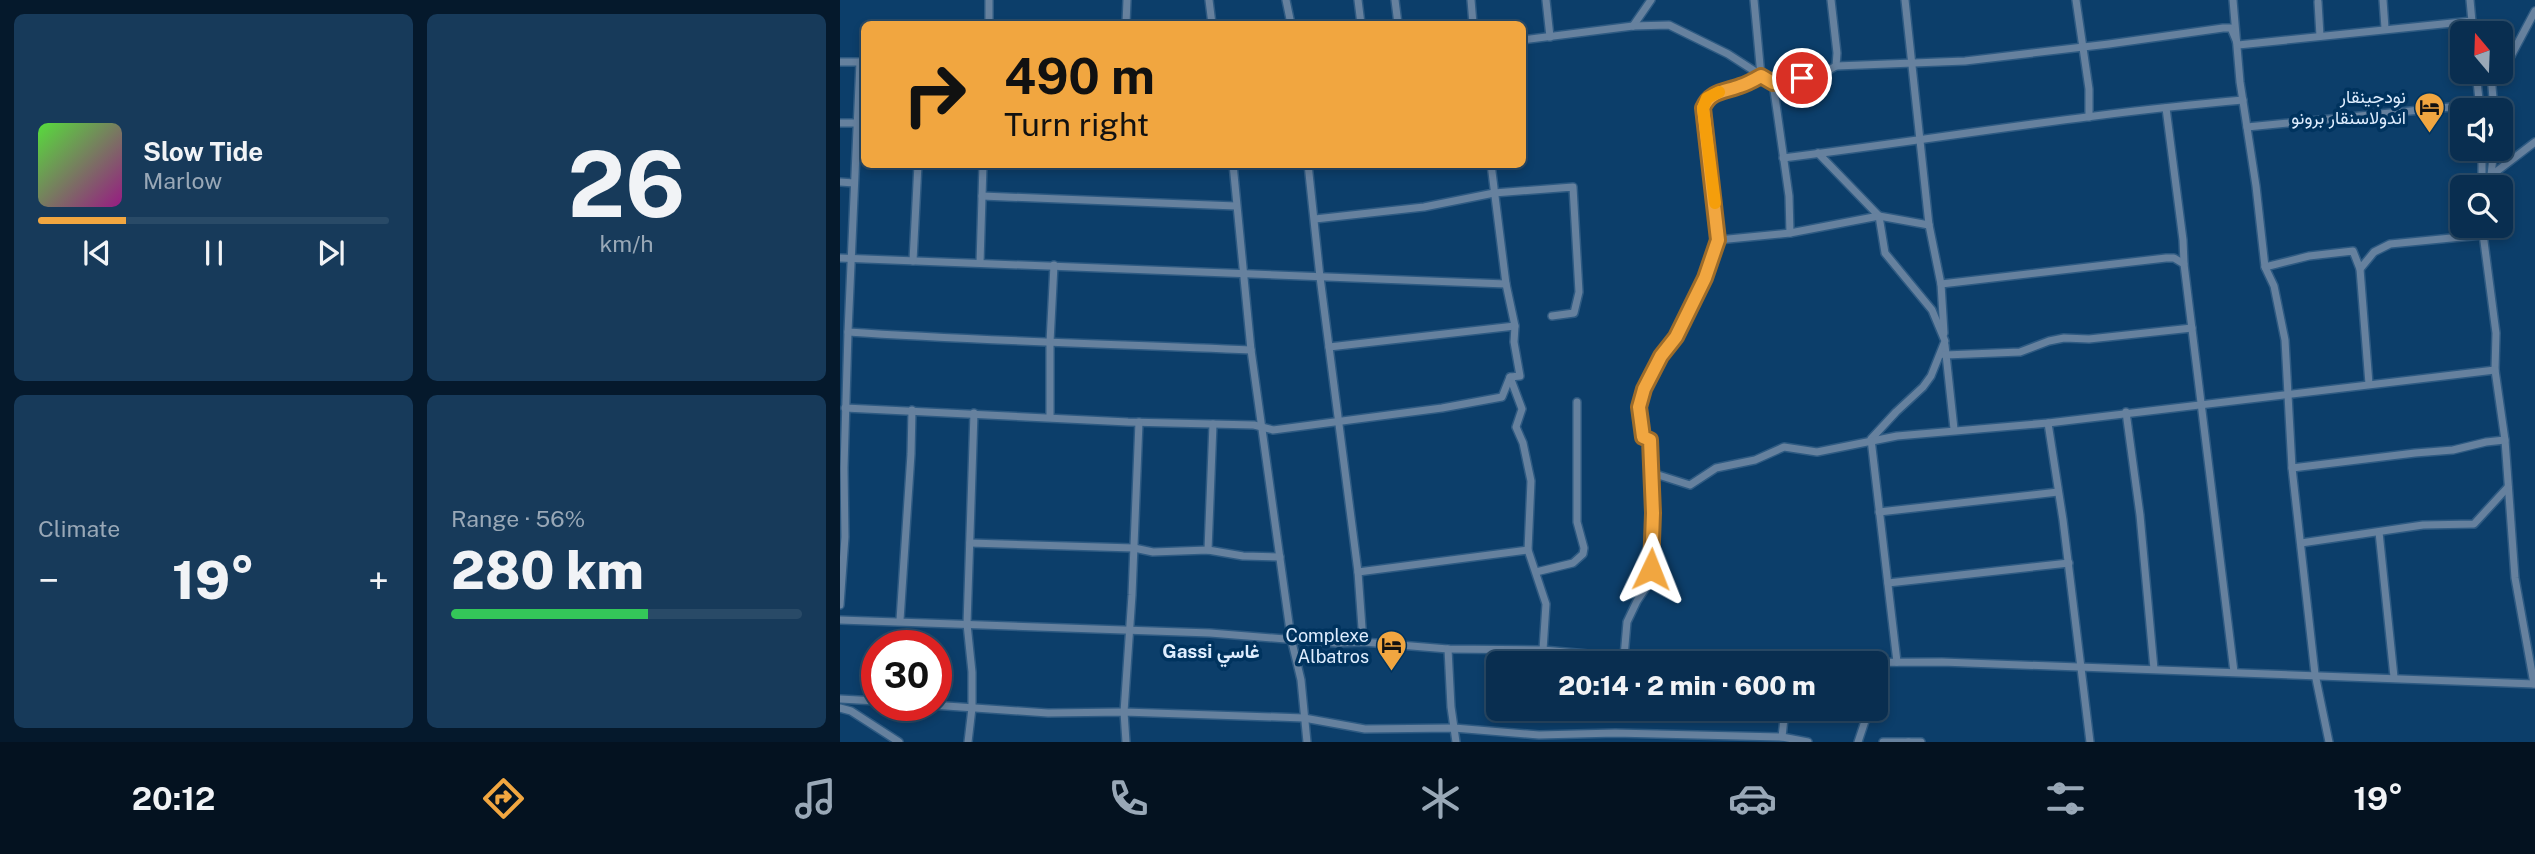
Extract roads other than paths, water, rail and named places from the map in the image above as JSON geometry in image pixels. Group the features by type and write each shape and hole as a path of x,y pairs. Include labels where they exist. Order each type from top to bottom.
{"street":[{"path":"989,0 989,21"},
{"path":"1126,21 1127,0"},
{"path":"1209,0 1212,21"},
{"path":"1286,0 1290,21"},
{"path":"1358,0 1361,21"},
{"path":"1395,0 1398,21"},
{"path":"1471,0 1474,21"},
{"path":"1546,0 1550,37"},
{"path":"1633,26 1651,0"},
{"path":"1754,0 1761,76"},
{"path":"1831,0 1836,66"},
{"path":"1905,0 1929,225 1941,284 1945,355 1954,429"},
{"path":"2076,0 2090,89 2089,117"},
{"path":"2234,0 2243,100 2265,267 2281,311 2292,468 2315,674 2329,742"},
{"path":"2383,0 2385,28"},
{"path":"2238,45 2472,20 2470,0"},
{"path":"2318,2 2320,36"},
{"path":"2513,52 2535,11"},
{"path":"1526,40 1633,26 1669,25 1728,54 1773,83 1822,74 1836,66 1965,61 2223,28 2231,28 2238,45"},
{"path":"840,61 861,62"},
{"path":"840,605 848,332 861,74"},
{"path":"1625,651 1627,622 1649,583 1650,576 1653,513 1650,440 1643,437 1639,407 1644,389 1661,356 1676,337 1705,278 1718,240 1703,108 1707,98 1714,94 1761,76"},
{"path":"1773,83 1789,195 1790,233"},
{"path":"1783,158 1920,141 1981,130 2243,100"},
{"path":"2247,127 2450,107"},
{"path":"2166,108 2234,672"},
{"path":"840,123 857,123"},
{"path":"2494,175 2535,142"},
{"path":"1818,153 1879,216 1885,253 1931,310 1944,341 1927,382 1871,439"},
{"path":"914,261 918,168"},
{"path":"980,263 983,168"},
{"path":"1233,168 1261,428 1291,638 1301,680 1307,742"},
{"path":"1309,168 1358,572 1363,642"},
{"path":"1491,168 1520,376 1510,377"},
{"path":"840,182 854,183"},
{"path":"1315,219 1401,210 1494,194 1573,187 1579,292 1574,313 1552,316"},
{"path":"982,196 1236,206"},
{"path":"1718,240 1790,233 1879,216 1929,225"},
{"path":"2360,269 2374,252 2390,244 2451,238"},
{"path":"1888,662 2080,666 2535,684 2515,578 2505,440 2495,370 2496,333 2482,238"},
{"path":"2265,267 2309,256 2353,251 2360,269 2369,384"},
{"path":"840,258 1506,284"},
{"path":"1941,284 2166,258 2174,258 2184,264"},
{"path":"1050,417 1054,265"},
{"path":"1329,347 1515,326"},
{"path":"1945,355 2020,352 2064,338 2089,339 2192,328"},
{"path":"848,332 1251,350"},
{"path":"1652,474 1690,485 1716,468 1755,460 1784,447 1817,452 1871,439 2048,422 2495,370"},
{"path":"845,408 1254,425 1273,430 1502,397 1510,377"},
{"path":"1510,377 1522,409 1516,427 1523,443 1531,481 1528,551 1546,604 1543,650"},
{"path":"1536,572 1567,565 1583,554 1577,522 1577,402"},
{"path":"900,620 912,410"},
{"path":"2126,412 2154,669"},
{"path":"968,742 972,708 972,672 967,624 974,413"},
{"path":"1126,742 1124,712 1139,422"},
{"path":"2048,422 2069,563 2090,742"},
{"path":"1208,550 1213,424"},
{"path":"1871,439 1897,662"},
{"path":"2292,468 2453,450 2505,440"},
{"path":"2301,543 2423,525 2474,524 2508,487"},
{"path":"1879,512 2058,492"},
{"path":"2379,532 2394,677"},
{"path":"970,543 1134,548 1163,552 1208,550 1243,556 1280,557"},
{"path":"1358,572 1528,551"},
{"path":"1888,583 2069,563"},
{"path":"840,620 900,620 1291,638 1448,649 1550,651"},
{"path":"1448,649 1456,742"},
{"path":"840,699 861,700"},
{"path":"952,706 1048,713 1124,712 1304,719 1365,729 1454,728 1540,738 1782,737 1808,742"},
{"path":"840,708 851,711 899,742"},
{"path":"1782,737 1784,721"},
{"path":"1858,742 1865,721"},
{"path":"1883,742 1921,742"}],"place":[{"name":"نودجينقار اندولاسنقار برونو","path":"2429,134"},
{"name":"Complexe Albatros","path":"1392,673"}],"district":[{"name":"Gassi غاسي","path":"1211,651"}]}
